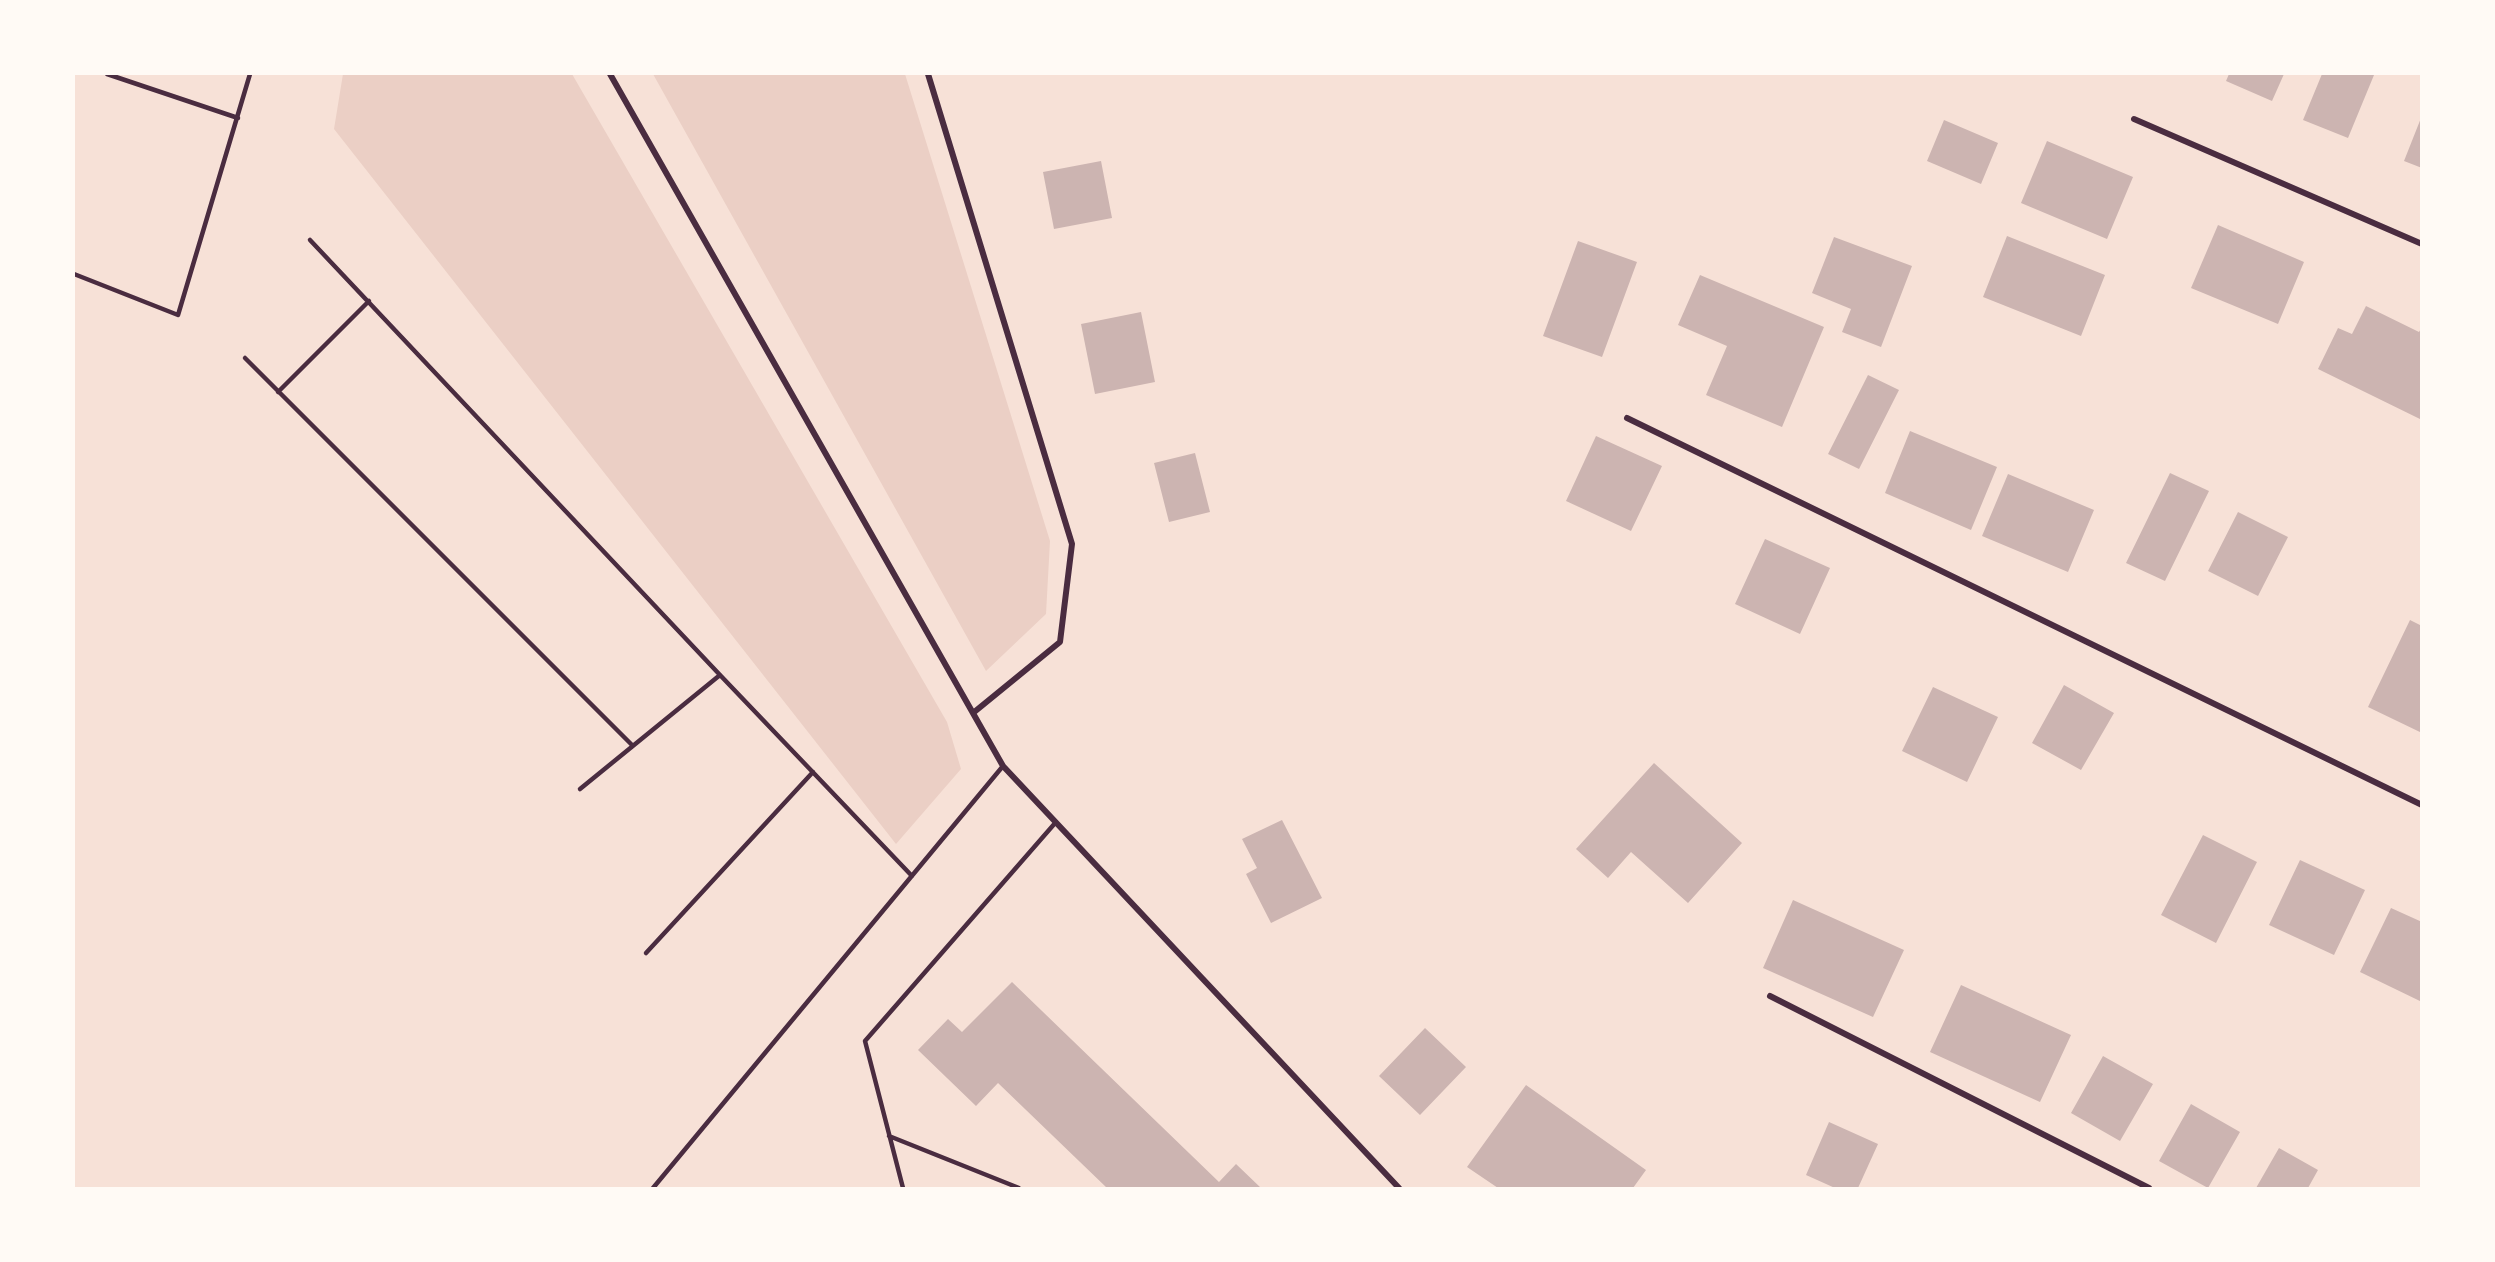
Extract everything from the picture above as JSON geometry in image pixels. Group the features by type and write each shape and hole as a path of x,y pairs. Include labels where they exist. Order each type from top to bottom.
{"street":[{"path":"610,74 1003,766 1399,1188"},
{"path":"928,74 1072,544 1060,642 973,713"},
{"path":"2134,119 2421,244"},
{"path":"1627,418 2421,805"},
{"path":"1770,996 2149,1188"}],"lane":[{"path":"107,74 238,117"},
{"path":"74,274 178,315 250,74"},
{"path":"310,240 912,876"},
{"path":"278,392 369,301"},
{"path":"244,358 633,746"},
{"path":"579,789 720,675"},
{"path":"653,1188 1003,766"},
{"path":"646,953 813,772"},
{"path":"903,1188 865,1041 1056,822"},
{"path":"889,1136 1019,1188"}],"shaded area":[{"path":"343,74 572,74 947,722 961,769 896,844 334,129"},
{"path":"653,74 905,74 1050,541 1046,614 986,671"}],"building":[{"path":"2229,74 2284,74 2272,101 2226,81"},
{"path":"2322,74 2374,75 2348,138 2303,120"},
{"path":"2422,118 2422,168 2404,161"},
{"path":"1944,120 1998,143 1981,184 1927,161"},
{"path":"2047,141 2133,177 2107,239 2021,203"},
{"path":"1101,161 1112,218 1054,229 1043,172"},
{"path":"2218,225 2304,262 2278,324 2191,288"},
{"path":"2007,236 2105,275 2081,336 1983,297"},
{"path":"1834,237 1912,266 1881,347 1842,332 1851,309 1812,293"},
{"path":"1578,241 1637,262 1602,357 1543,336"},
{"path":"1700,275 1824,327 1782,427 1706,395 1727,346 1678,325"},
{"path":"2366,306 2419,332 2422,327 2422,420 2318,369 2338,328 2352,334"},
{"path":"1141,312 1155,382 1095,394 1081,324"},
{"path":"1868,375 1899,390 1859,469 1828,454"},
{"path":"1910,431 1997,467 1971,530 1885,493"},
{"path":"1596,436 1662,466 1631,531 1566,501"},
{"path":"1195,453 1210,512 1169,522 1154,463"},
{"path":"2170,473 2209,491 2165,581 2126,563"},
{"path":"2008,474 2094,510 2068,572 1982,536"},
{"path":"2238,512 2288,537 2258,596 2208,571"},
{"path":"1765,539 1830,568 1800,634 1735,604"},
{"path":"2410,620 2422,626 2422,733 2368,707"},
{"path":"2064,685 2114,713 2081,770 2032,743"},
{"path":"1933,687 1998,717 1967,782 1902,751"},
{"path":"1654,763 1742,843 1688,903 1631,852 1608,878 1576,849"},
{"path":"1282,820 1322,898 1271,923 1246,874 1257,868 1242,839"},
{"path":"2203,835 2257,862 2216,943 2161,915"},
{"path":"2300,860 2365,890 2334,955 2269,925"},
{"path":"1793,900 1904,950 1873,1017 1763,968"},
{"path":"2391,908 2422,922 2422,1002 2360,972"},
{"path":"1012,982 1219,1182 1236,1164 1261,1188 1107,1188 998,1083 976,1106 918,1050 948,1019 962,1032"},
{"path":"1961,985 2071,1035 2040,1102 1930,1052"},
{"path":"1425,1028 1466,1067 1420,1115 1379,1076"},
{"path":"2103,1056 2153,1084 2120,1141 2071,1113"},
{"path":"1526,1085 1646,1170 1633,1188 1498,1188 1467,1167"},
{"path":"2191,1104 2240,1132 2208,1188 2159,1161"},
{"path":"1829,1122 1878,1144 1858,1188 1835,1188 1806,1175"},
{"path":"2279,1148 2318,1170 2308,1188 2256,1188"}]}
